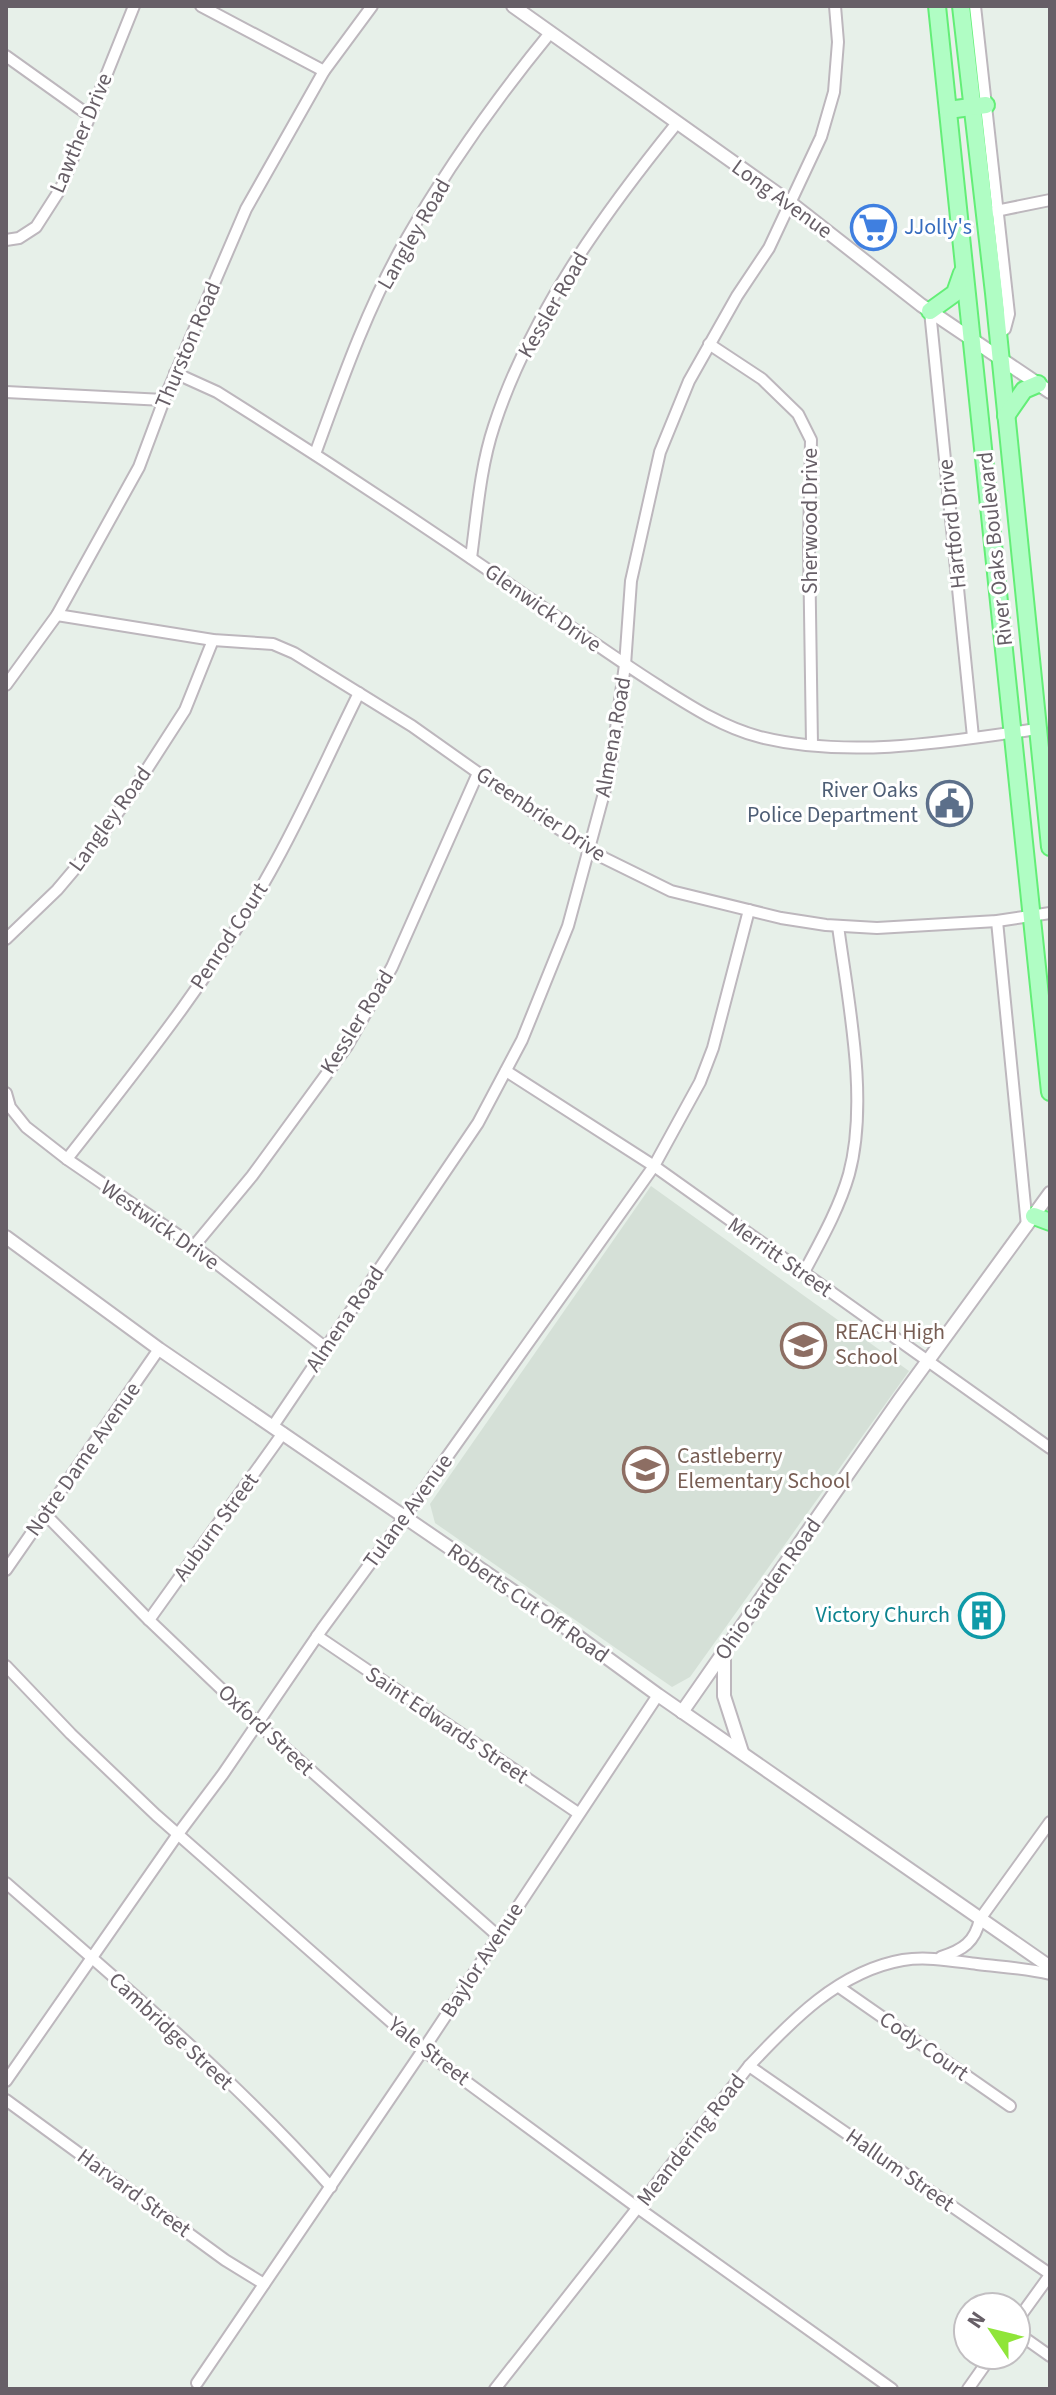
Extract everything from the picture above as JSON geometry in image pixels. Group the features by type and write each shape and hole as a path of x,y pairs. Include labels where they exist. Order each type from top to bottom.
{"main road":[{"name":"River Oaks Boulevard","path":"937,6 1050,1092"},
{"name":"River Oaks Boulevard","path":"961,6 979,106 997,335 1050,847"},
{"path":"948,110 979,106"},
{"path":"930,311 955,293 965,264"},
{"path":"1006,416 1024,390 1044,388"}],"street":[{"name":"Lawther Drive","path":"6,240 19,238 36,227 61,188 134,6"},
{"path":"201,6 324,71"},
{"name":"Thurston Road","path":"6,685 57,615 139,467 175,373 246,209 324,71 372,6"},
{"name":"Long Avenue","path":"513,6 792,204 973,342 1044,388"},
{"name":"Almena Road","path":"278,1430 326,1348 478,1123 506,1071 568,926 610,771 625,665 631,581 660,452 689,381 769,248 821,137 834,92 838,42 835,6"},
{"name":"River Oaks Boulevard","path":"975,6 979,106 1009,314 1005,329 997,335"},
{"name":"Langley Road","path":"315,454 353,352 402,246 454,164 550,33"},
{"path":"6,56 90,116"},
{"name":"Kessler Road","path":"471,558 482,473 494,426 525,348 626,187 677,123"},
{"path":"996,211 1050,200"},
{"name":"Hartford Drive","path":"930,311 973,737"},
{"name":"Sherwood Drive","path":"709,344 762,379 798,414 811,440 812,745"},
{"name":"Glenwick Drive","path":"175,373 217,392 315,454 625,665 696,710 732,728 761,737 812,745 919,744 1037,729"},
{"path":"6,392 164,400"},
{"name":"Greenbrier Drive","path":"57,615 213,640 273,644 294,653 412,726 591,849 671,891 749,910 838,926 877,928 997,921 1050,913"},
{"name":"Langley Road","path":"6,939 66,881 129,797 185,710 213,640"},
{"name":"Penrod Court","path":"67,1159 151,1052 216,960 271,872 359,693"},
{"name":"Kessler Road","path":"194,1246 252,1176 347,1046 392,967 478,773"},
{"name":"Tulane Avenue","path":"6,2081 317,1636 654,1166 700,1082 713,1048 749,910"},
{"path":"997,921 1037,1221"},
{"path":"803,1274 832,1220 849,1173 856,1128 855,1051 838,926"},
{"name":"Merritt Street","path":"506,1071 654,1166 1050,1448"},
{"name":"Westwick Drive","path":"6,1093 10,1107 26,1127 67,1159 194,1246 326,1348"},
{"name":"Ohio Garden Road","path":"682,1712 928,1361 1037,1221 1050,1193"},
{"name":"Roberts Cut Off Road","path":"6,1237 159,1349 405,1516 1050,1967"},
{"name":"Notre Dame Avenue","path":"6,1570 159,1349"},
{"name":"Auburn Street","path":"149,1620 278,1430"},
{"name":"Oxford Street","path":"45,1514 149,1620 258,1724 497,1935"},
{"name":"Saint Edwards Street","path":"317,1636 578,1813"},
{"path":"724,1652 724,1696 742,1752"},
{"name":"Yale Street","path":"6,1666 71,1734 178,1834 423,2050 892,2389"},
{"name":"Baylor Avenue","path":"197,2383 658,1695"},
{"name":"Meandering Road","path":"936,1959 962,1950 976,1935 980,1919 1050,1822"},
{"name":"Cambridge Street","path":"6,1883 190,2047 331,2187"},
{"name":"Meandering Road","path":"495,2389 749,2066 816,2001 884,1965 905,1960 936,1959 1050,1974"},
{"name":"Cody Court","path":"839,1987 1010,2106"},
{"name":"Hallum Street","path":"749,2066 1050,2274"},
{"name":"Harvard Street","path":"6,2100 225,2260 264,2284"},
{"path":"1032,2299 1050,2274"},
{"path":"1032,2343 1050,2356"},
{"path":"968,2389 981,2371"}],"shaded area":[{"name":"Castleberry Elementary School","path":"651,1186 909,1371 690,1677 672,1687 435,1523 430,1504"}],"place":[{"name":"JJolly's","path":"873,227"},
{"name":"River Oaks Police Department","path":"949,803"},
{"name":"REACH High School","path":"804,1345"},
{"name":"Castleberry Elementary School","path":"646,1469"},
{"name":"Victory Church","path":"981,1615"}]}
